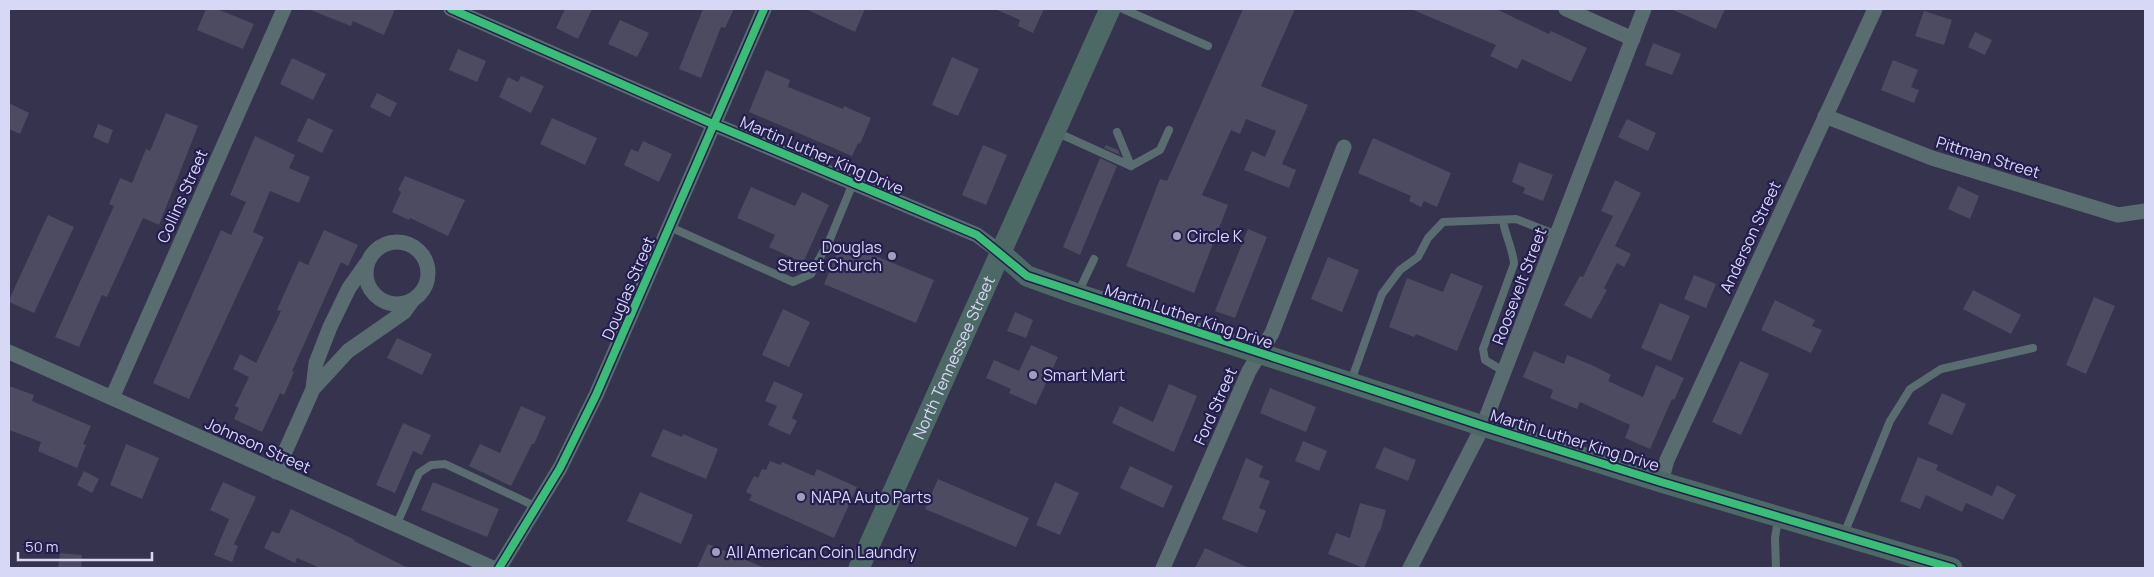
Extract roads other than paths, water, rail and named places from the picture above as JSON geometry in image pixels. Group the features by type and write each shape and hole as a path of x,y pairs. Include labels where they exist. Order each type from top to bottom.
{"street":[{"name":"Collins Street","path":"112,398 284,9"},
{"name":"Douglas Street","path":"499,568 537,507 584,420 764,9"},
{"name":"North Tennessee Street","path":"859,568 1110,9"},
{"path":"1566,9 1633,39"},
{"name":"Roosevelt Street","path":"1410,568 1483,426 1644,9"},
{"name":"Anderson Street","path":"1661,482 1667,460 1875,9"},
{"name":"Martin Luther King Drive","path":"458,10 713,124 977,235 1027,276 1483,426 1661,482 1952,568"},
{"name":"Pittman Street","path":"1825,116 1932,158 2118,215 2145,211"},
{"name":"Ford Street","path":"1163,568 1249,370 1272,333 1344,147"},
{"path":"276,472 313,389 316,363 330,326 349,288 372,253 382,246 394,242 406,243 417,249 425,258 429,270 428,282 422,293 412,301 404,312 348,351 313,389"},
{"path":"366,264 365,277 369,289 377,298 388,304 400,305 412,301"},
{"name":"Johnson Street","path":"9,352 493,568"}],"lane":[{"path":"1123,9 1208,46"},
{"path":"1131,166 1160,150 1169,130"},
{"path":"1055,131 1131,166"},
{"path":"1117,132 1131,166"},
{"path":"670,227 794,282 811,274 830,239 852,183"},
{"path":"1350,382 1382,294 1400,270 1418,257 1428,238 1443,222 1516,219 1557,235"},
{"path":"1503,220 1505,236 1513,252 1514,264 1483,349 1484,360 1505,372"},
{"path":"1077,294 1094,259"},
{"path":"1843,536 1890,421 1910,389 1941,369 2033,348"},
{"path":"396,526 419,473 431,465 445,464 537,507"},
{"path":"1776,568 1775,538 1778,517"}],"place":[{"name":"Circle K","path":"1177,236"},
{"name":"Douglas Street Church","path":"892,256"},
{"name":"Smart Mart","path":"1033,375"},
{"name":"NAPA Auto Parts","path":"801,497"},
{"name":"All American Coin Laundry","path":"716,552"}]}
